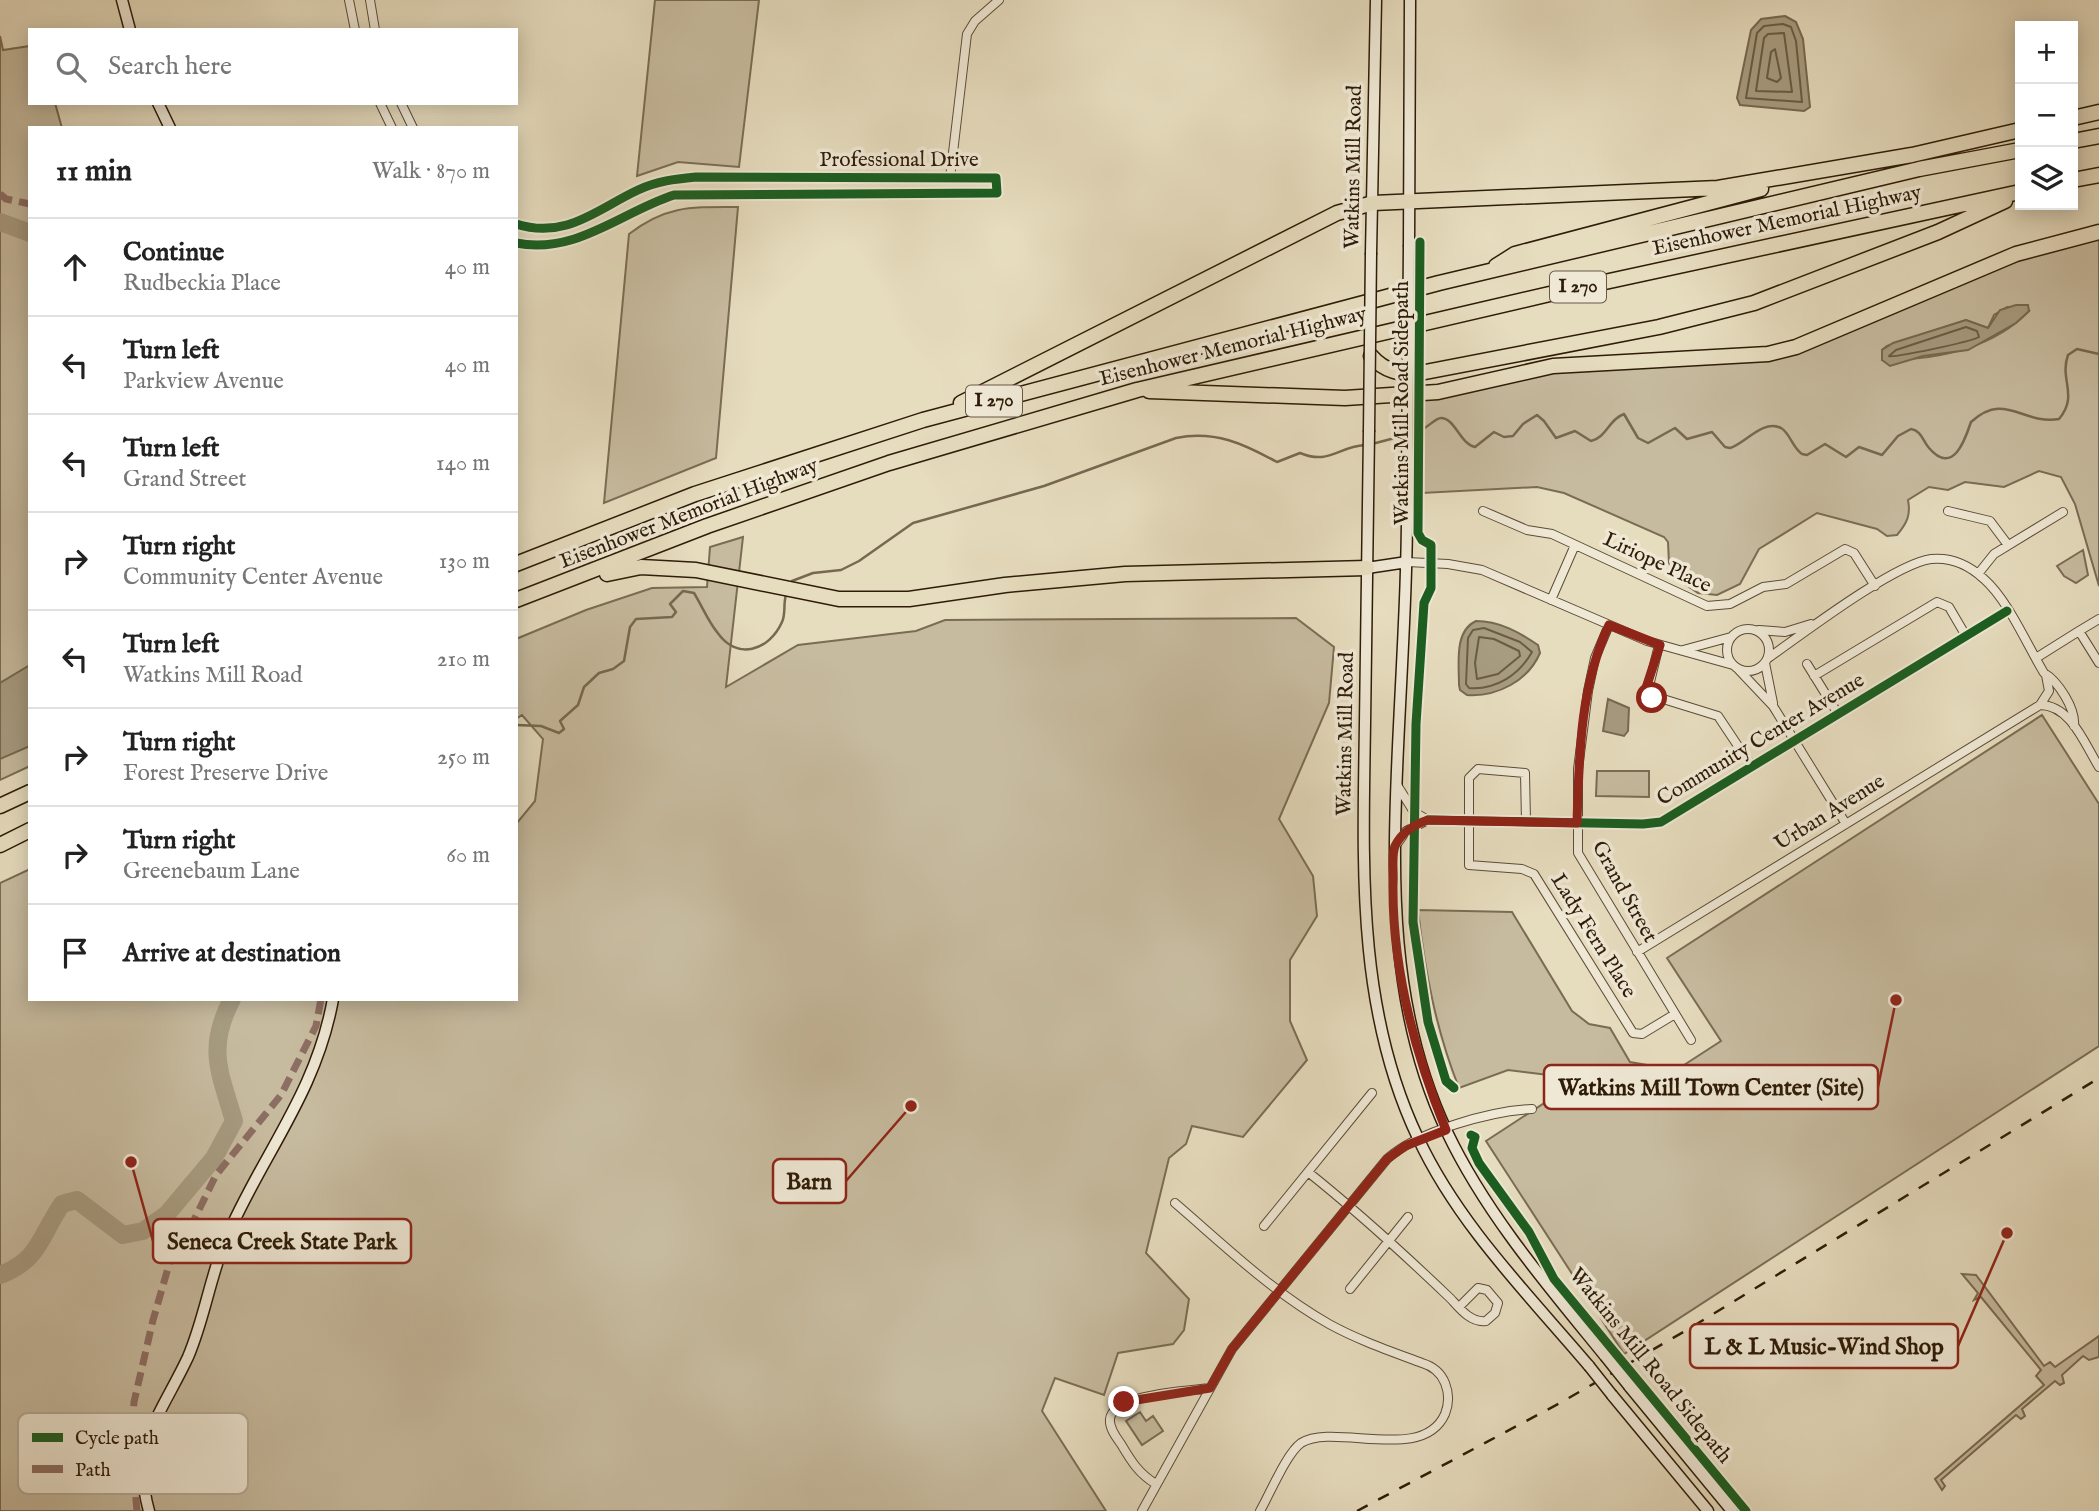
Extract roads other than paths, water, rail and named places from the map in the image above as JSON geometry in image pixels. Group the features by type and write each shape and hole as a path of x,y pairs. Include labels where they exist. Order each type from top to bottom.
{"highway":[{"path":"2078,117 2099,112"},
{"name":"I 270","path":"1483,274 1515,254 1845,167 2015,131"},
{"path":"2078,140 2099,136"},
{"name":"I 270","path":"518,563 695,494 923,420 1483,274 1919,169 2015,151"},
{"path":"923,420 986,392 1337,213 1373,203 1718,188 1845,167"},
{"path":"2078,179 2099,175"},
{"name":"Eisenhower Memorial Highway","path":"518,599 572,581 707,526 889,463 1138,390 1554,293 2015,194"},
{"path":"1371,356 1379,366 1413,373 1659,327 1754,303 1938,232 2015,195"},
{"path":"1138,390 1182,395 1345,398 1438,391 1566,365 1768,354 1796,347 2017,254 2099,232"},
{"path":"572,581 641,567 696,570 839,599 909,599 1005,585 1125,574 1367,568"},
{"path":"0,806 28,793"},
{"path":"0,845 28,831"}],"main road":[{"path":"122,0 129,28"},
{"name":"Watkins Mill Road","path":"1376,0 1367,522 1365,924 1379,1018 1391,1069 1418,1140 1480,1238 1709,1511"},
{"path":"1410,0 1409,245 1413,373 1394,849 1395,935 1406,1007 1419,1058 1446,1130 1502,1222 1545,1283 1732,1511"},
{"path":"159,105 169,126"},
{"path":"1367,568 1407,562"},
{"path":"156,1413 188,1356 226,1239 310,1079 328,1025 332,1001"},
{"path":"145,1494 149,1511"}],"street":[{"path":"349,0 355,28"},
{"path":"370,0 375,28"},
{"path":"950,178 967,34 975,21 999,0"},
{"path":"381,105 391,126"},
{"path":"402,105 412,126"},
{"name":"Professional Drive","path":"518,224 542,228 572,223 603,212 636,191 662,180 696,177 996,178 997,193 674,195 646,204 588,236 554,245 518,243"},
{"path":"1495,516 1500,506"},
{"name":"Liriope Place","path":"1483,511 1575,545 1707,606 1730,604 1763,587 1786,584 1845,549 1854,553 1875,586"},
{"path":"1948,511 1990,521 2008,545"},
{"path":"1978,574 1994,554 2063,512"},
{"path":"1551,600 1575,545"},
{"path":"1407,562 1448,564 1482,570 1660,645 1749,671 1820,620 1914,564 1932,559 1956,562 1978,574 1989,584 2044,673 2049,691 2040,705 2057,709 2074,726 2096,756 2099,767"},
{"path":"1814,676 1937,602 1949,607 1966,636"},
{"name":"Community Center Avenue","path":"1428,820 1643,824 1661,821 2007,611"},
{"path":"2035,658 2099,619"},
{"path":"1677,650 1731,637 1739,630 1785,632 1820,620"},
{"name":"Grand Street","path":"1609,625 1589,679 1578,769 1577,823 1580,858 1691,1040"},
{"path":"1756,630 1768,642 1766,661 1773,706"},
{"path":"2080,631 2099,663"},
{"path":"1731,637 1727,655 1773,706 1846,824"},
{"path":"1660,645 1647,694 1718,716 1752,767"},
{"path":"1807,664 1838,714"},
{"path":"2044,673 2054,681 2073,712 2074,726"},
{"name":"Urban Avenue","path":"1637,952 2040,705"},
{"path":"1468,821 1470,775 1475,770 1492,769 1525,773 1527,822"},
{"path":"1397,785 1414,812 1428,820"},
{"path":"1394,849 1406,831 1428,820"},
{"name":"Lady Fern Place","path":"1468,821 1469,865 1522,869 1534,874 1631,1031 1642,1034 1675,1014"},
{"path":"1264,1226 1371,1093"},
{"path":"1142,1511 1232,1349 1387,1159 1418,1140 1446,1130 1510,1110 1532,1109"},
{"path":"1308,1172 1390,1239 1459,1307 1472,1318 1483,1322 1495,1313 1498,1303 1491,1293 1480,1288 1472,1292 1459,1307"},
{"path":"1175,1203 1279,1291 1344,1332 1433,1368 1443,1379 1448,1403 1439,1423 1420,1437 1320,1439 1301,1443 1260,1511"},
{"path":"1350,1289 1408,1217"},
{"path":"1156,1485 1138,1472 1114,1433 1110,1419 1114,1410 1128,1401 1210,1388"}],"water":[{"path":"1785,16 1796,22 1803,39 1810,107 1804,111 1740,105 1737,98 1751,30 1761,19"},
{"path":"2016,305 2028,305 2029,311 2016,323 1968,350 1923,356 1890,366 1882,360 1882,350 1893,343 1966,320 1988,328 2000,310"},
{"path":"1476,621 1501,625 1516,632 1538,645 1540,653 1528,672 1510,685 1489,693 1467,695 1460,690 1459,685 1459,648 1464,632"},
{"path":"28,666 28,747 0,759 0,683"},
{"path":"1608,699 1629,708 1628,731 1624,736 1603,731"}],"waterway":[{"path":"0,222 28,232"},
{"path":"1412,434 1435,420 1446,419 1465,441 1475,447 1494,432 1504,437 1513,436 1523,424 1537,415 1556,438 1575,431 1591,441 1624,414 1638,438 1648,443 1675,428 1687,439 1712,432 1725,447 1730,448 1760,429 1774,426 1784,430 1802,454 1807,455 1825,444 1846,457 1859,447 1882,455 1898,436 1911,429 1920,434 1937,456 1945,458 1957,452 1971,422 1994,409 2014,411 2046,420 2059,419 2068,402 2068,355 2077,349 2099,354"},
{"path":"1372,444 1406,435"},
{"path":"790,585 792,581 813,573 841,570 859,561 913,523 1044,486 1176,438 1204,436 1229,440 1277,462 1300,453 1318,457 1365,445"},
{"path":"518,725 541,726 559,733 564,729 560,721 578,705 584,687 599,673 613,669 624,661 630,627 636,619 672,617 676,612 670,604 683,591 694,593 725,641 743,649 761,646 776,632 783,619 786,595"},
{"path":"0,1275 23,1262 38,1246 62,1204 77,1200 123,1235 143,1231 167,1214 214,1158 234,1121 218,1060 219,1032 231,1001"}],"railway":[{"path":"1357,1511 1560,1403 1687,1330 2099,1078"}],"place":[{"name":"Watkins Mill Town Center (Site)","path":"1896,1000"},
{"name":"Barn","path":"911,1106"},
{"name":"Seneca Creek State Park","path":"131,1162"},
{"name":"L & L Music-Wind Shop","path":"2007,1233"}]}
